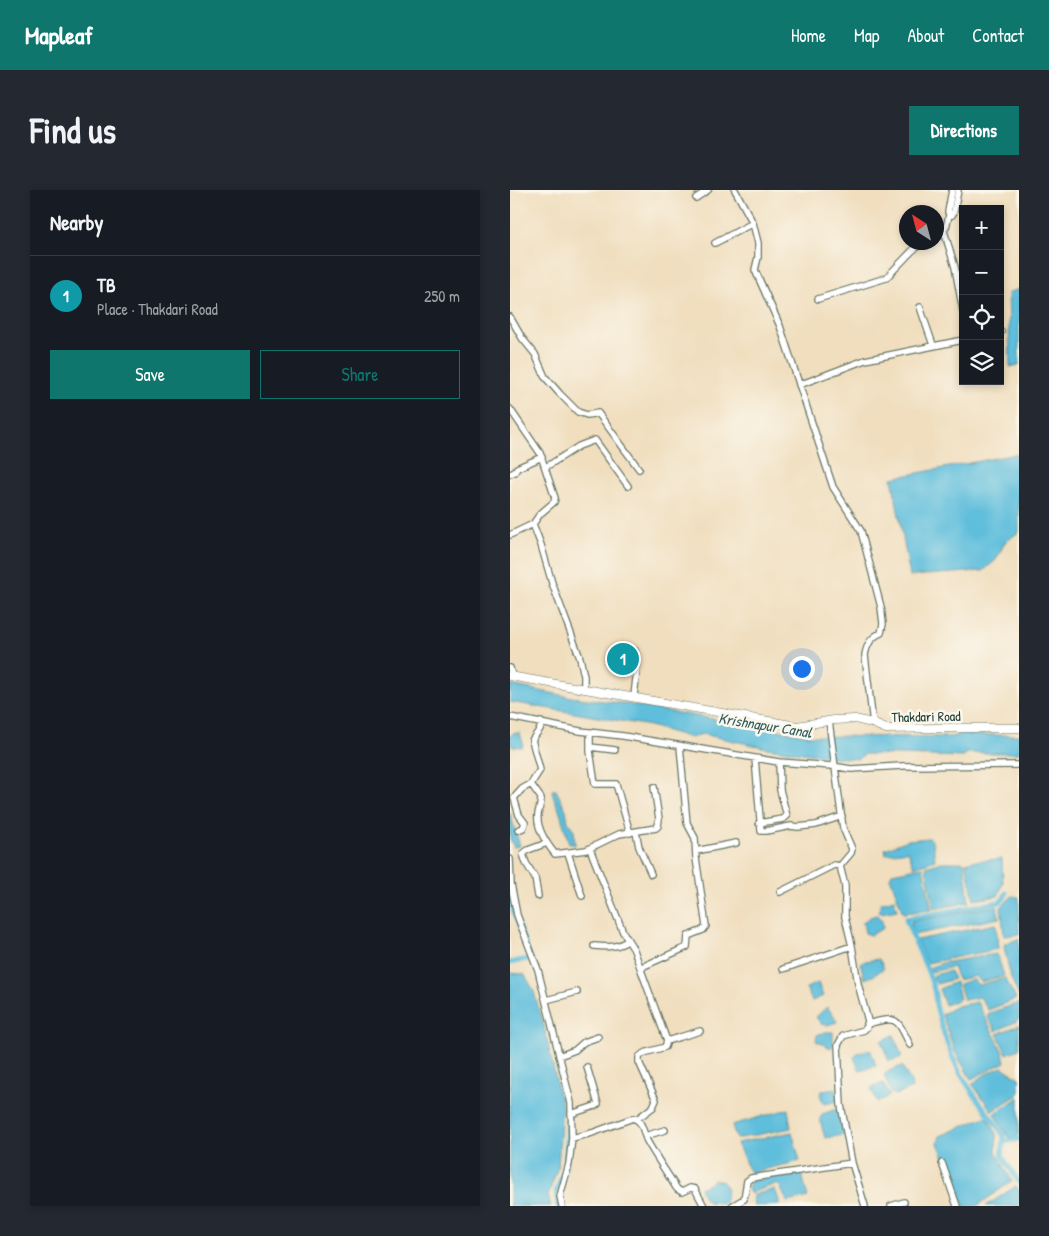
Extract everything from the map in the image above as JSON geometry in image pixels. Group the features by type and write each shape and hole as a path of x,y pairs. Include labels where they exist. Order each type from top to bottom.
{"street":[{"path":"696,198 708,190"},
{"path":"735,190 753,223 758,243 758,257 755,270 780,326 833,487 861,531 881,607 883,624 881,633 871,639 865,655 873,724"},
{"path":"952,190 947,227 944,231 955,267 960,295"},
{"path":"949,214 952,215 954,212 958,190"},
{"path":"715,243 753,223"},
{"path":"818,299 886,278 913,250"},
{"path":"920,307 933,345"},
{"path":"510,317 522,338 535,354 545,376 578,412 587,414 598,413 639,469"},
{"path":"799,385 865,360 959,341"},
{"path":"510,410 536,445 546,467 555,500 540,514 533,524 510,535"},
{"path":"546,467 579,446 595,440 628,486"},
{"path":"510,474 517,468 542,457"},
{"path":"533,524 552,583 580,658 584,676 584,688"},
{"path":"634,696 637,670 635,651"},
{"name":"Thakdari Road","path":"511,673 797,726 830,725 855,719 886,729 1019,728"},
{"path":"510,718 779,762 835,763 851,769 902,766 1019,765"},
{"path":"518,830 523,828 525,824 519,815 514,798 522,789 531,784 540,770 532,740 540,729 541,722"},
{"path":"830,725 843,828 852,849 840,866"},
{"path":"590,732 590,747 596,784 616,784 641,853 651,874"},
{"path":"641,970 644,966 687,947 688,936 705,928 706,922 695,838 687,823 680,746"},
{"path":"590,747 615,750"},
{"path":"755,758 761,830 816,825 842,816"},
{"path":"759,823 783,819 787,816 780,790 779,762"},
{"path":"531,784 541,798 538,820 547,844 554,854 590,849 609,838 651,830 658,826 659,819 654,788"},
{"path":"696,851 736,842"},
{"path":"538,896 535,878 523,854 528,850 547,844"},
{"path":"572,1138 633,1118 637,1119 652,1107 656,1100 639,1058 644,1053 665,1047 667,1041 634,950 612,906 590,849"},
{"path":"568,853 582,896"},
{"path":"510,859 510,878 517,915 538,970 571,1103 572,1138 569,1164 560,1196 562,1206"},
{"path":"780,892 834,865 840,866"},
{"path":"840,866 846,886 845,917 867,1024 864,1030 843,1036 838,1045 841,1105 852,1163 865,1206"},
{"path":"594,946 608,947 628,940"},
{"path":"782,969 852,946"},
{"path":"546,1000 577,992"},
{"path":"867,1024 888,1019 894,1020 899,1023 910,1045"},
{"path":"667,1041 700,1031"},
{"path":"560,1056 575,1050 584,1042 598,1037"},
{"path":"571,1114 598,1104 587,1067"},
{"path":"637,1119 677,1189 682,1192 690,1188 695,1189 704,1206"},
{"path":"645,1136 665,1130"},
{"path":"732,1206 744,1200 747,1181 751,1178 852,1163"},
{"path":"942,1163 957,1206"},
{"path":"891,1206 904,1202"}],"water":[{"path":"1019,289 1019,365 1010,367 1008,293"},
{"path":"1016,454 1019,457 1019,532 1005,542 996,560 983,571 910,576 892,478"},
{"path":"510,685 571,697 620,703 813,736 951,737 966,733 969,735 1019,735 1019,753 966,753 964,757 865,754 857,759 832,757 767,748 702,734 691,738 650,726 510,702"},
{"path":"513,733 520,733 523,743 522,747 511,746 510,736"},
{"path":"552,790 556,790 566,810 568,822 574,830 575,845 569,843"},
{"path":"510,813 520,846 514,847 510,838"},
{"path":"930,838 933,843 935,860 914,867 908,851 886,854 885,849 908,840"},
{"path":"1002,859 1003,883 998,896 974,900 966,863"},
{"path":"942,862 964,862 969,902 934,909 926,867"},
{"path":"923,867 932,910 903,913 890,877 892,873"},
{"path":"1012,896 1019,897 1019,934 1004,936 1001,907"},
{"path":"894,899 897,910 879,912 881,903"},
{"path":"997,906 999,918 913,935 911,921"},
{"path":"877,915 882,921 883,928 871,935 865,933 863,922"},
{"path":"996,924 998,949 927,963 917,940"},
{"path":"1019,939 1019,996 1011,978 1004,947 1005,943"},
{"path":"997,954 1004,976 980,982 975,976 958,980 953,967 931,972 929,968 942,963"},
{"path":"879,959 884,968 873,976 864,979 861,964 865,961"},
{"path":"950,971 954,979 937,984 933,978 934,975"},
{"path":"510,973 524,974 533,989 543,1022 562,1106 558,1167 548,1195 551,1206 510,1206"},
{"path":"1005,978 1016,999 988,1010 980,997 964,1000 959,984 973,979 978,985"},
{"path":"956,982 960,999 945,1005 939,989"},
{"path":"818,983 823,996 812,1001 806,988"},
{"path":"977,1002 1003,1052 1005,1062 971,1079 955,1052 942,1014 957,1006"},
{"path":"1019,1003 1019,1020 996,1031 987,1016 989,1013"},
{"path":"827,1007 837,1022 827,1025 821,1024 816,1017"},
{"path":"1019,1025 1019,1049 1007,1054 997,1034"},
{"path":"833,1032 833,1045 831,1048 816,1041 817,1035"},
{"path":"894,1035 902,1057 889,1061 881,1041"},
{"path":"867,1050 871,1051 876,1066 859,1070 854,1057 858,1053"},
{"path":"902,1066 911,1082 912,1088 896,1095 891,1093 884,1075"},
{"path":"1002,1067 1019,1078 1019,1094 992,1111 973,1083 986,1074"},
{"path":"883,1083 890,1096 877,1102 871,1088"},
{"path":"835,1088 839,1101 824,1104 820,1095 822,1091"},
{"path":"1019,1097 1019,1135 1009,1138 994,1114"},
{"path":"788,1109 791,1128 736,1139 732,1125"},
{"path":"837,1109 840,1113 844,1135 825,1138 820,1120 822,1114"},
{"path":"985,1117 988,1118 997,1135 996,1152 1012,1181 977,1206 964,1206 938,1143 940,1136"},
{"path":"792,1132 800,1161 750,1173 737,1143"},
{"path":"801,1171 808,1197 787,1202 780,1186 776,1184 750,1193 748,1190 750,1181"},
{"path":"713,1180 722,1181 727,1189 725,1203 708,1202 704,1198 700,1188"},
{"path":"1016,1186 1019,1190 1019,1206 986,1206"},
{"path":"775,1189 779,1205 754,1206 753,1195"}],"waterway":[{"path":"510,893 513,910 530,957"},
{"path":"1006,893 1000,902 906,919 925,963 935,993 936,1007 941,1024 954,1060 968,1086 1004,1136 1002,1156 1019,1182"},
{"path":"510,963 531,958"},
{"path":"558,1206 556,1192 565,1168 569,1110"},
{"path":"1003,1142 1019,1139"}],"place":[{"name":"TB","path":"623,659"}],"water label":[{"name":"Krishnapur Canal","path":"765,725"}]}
